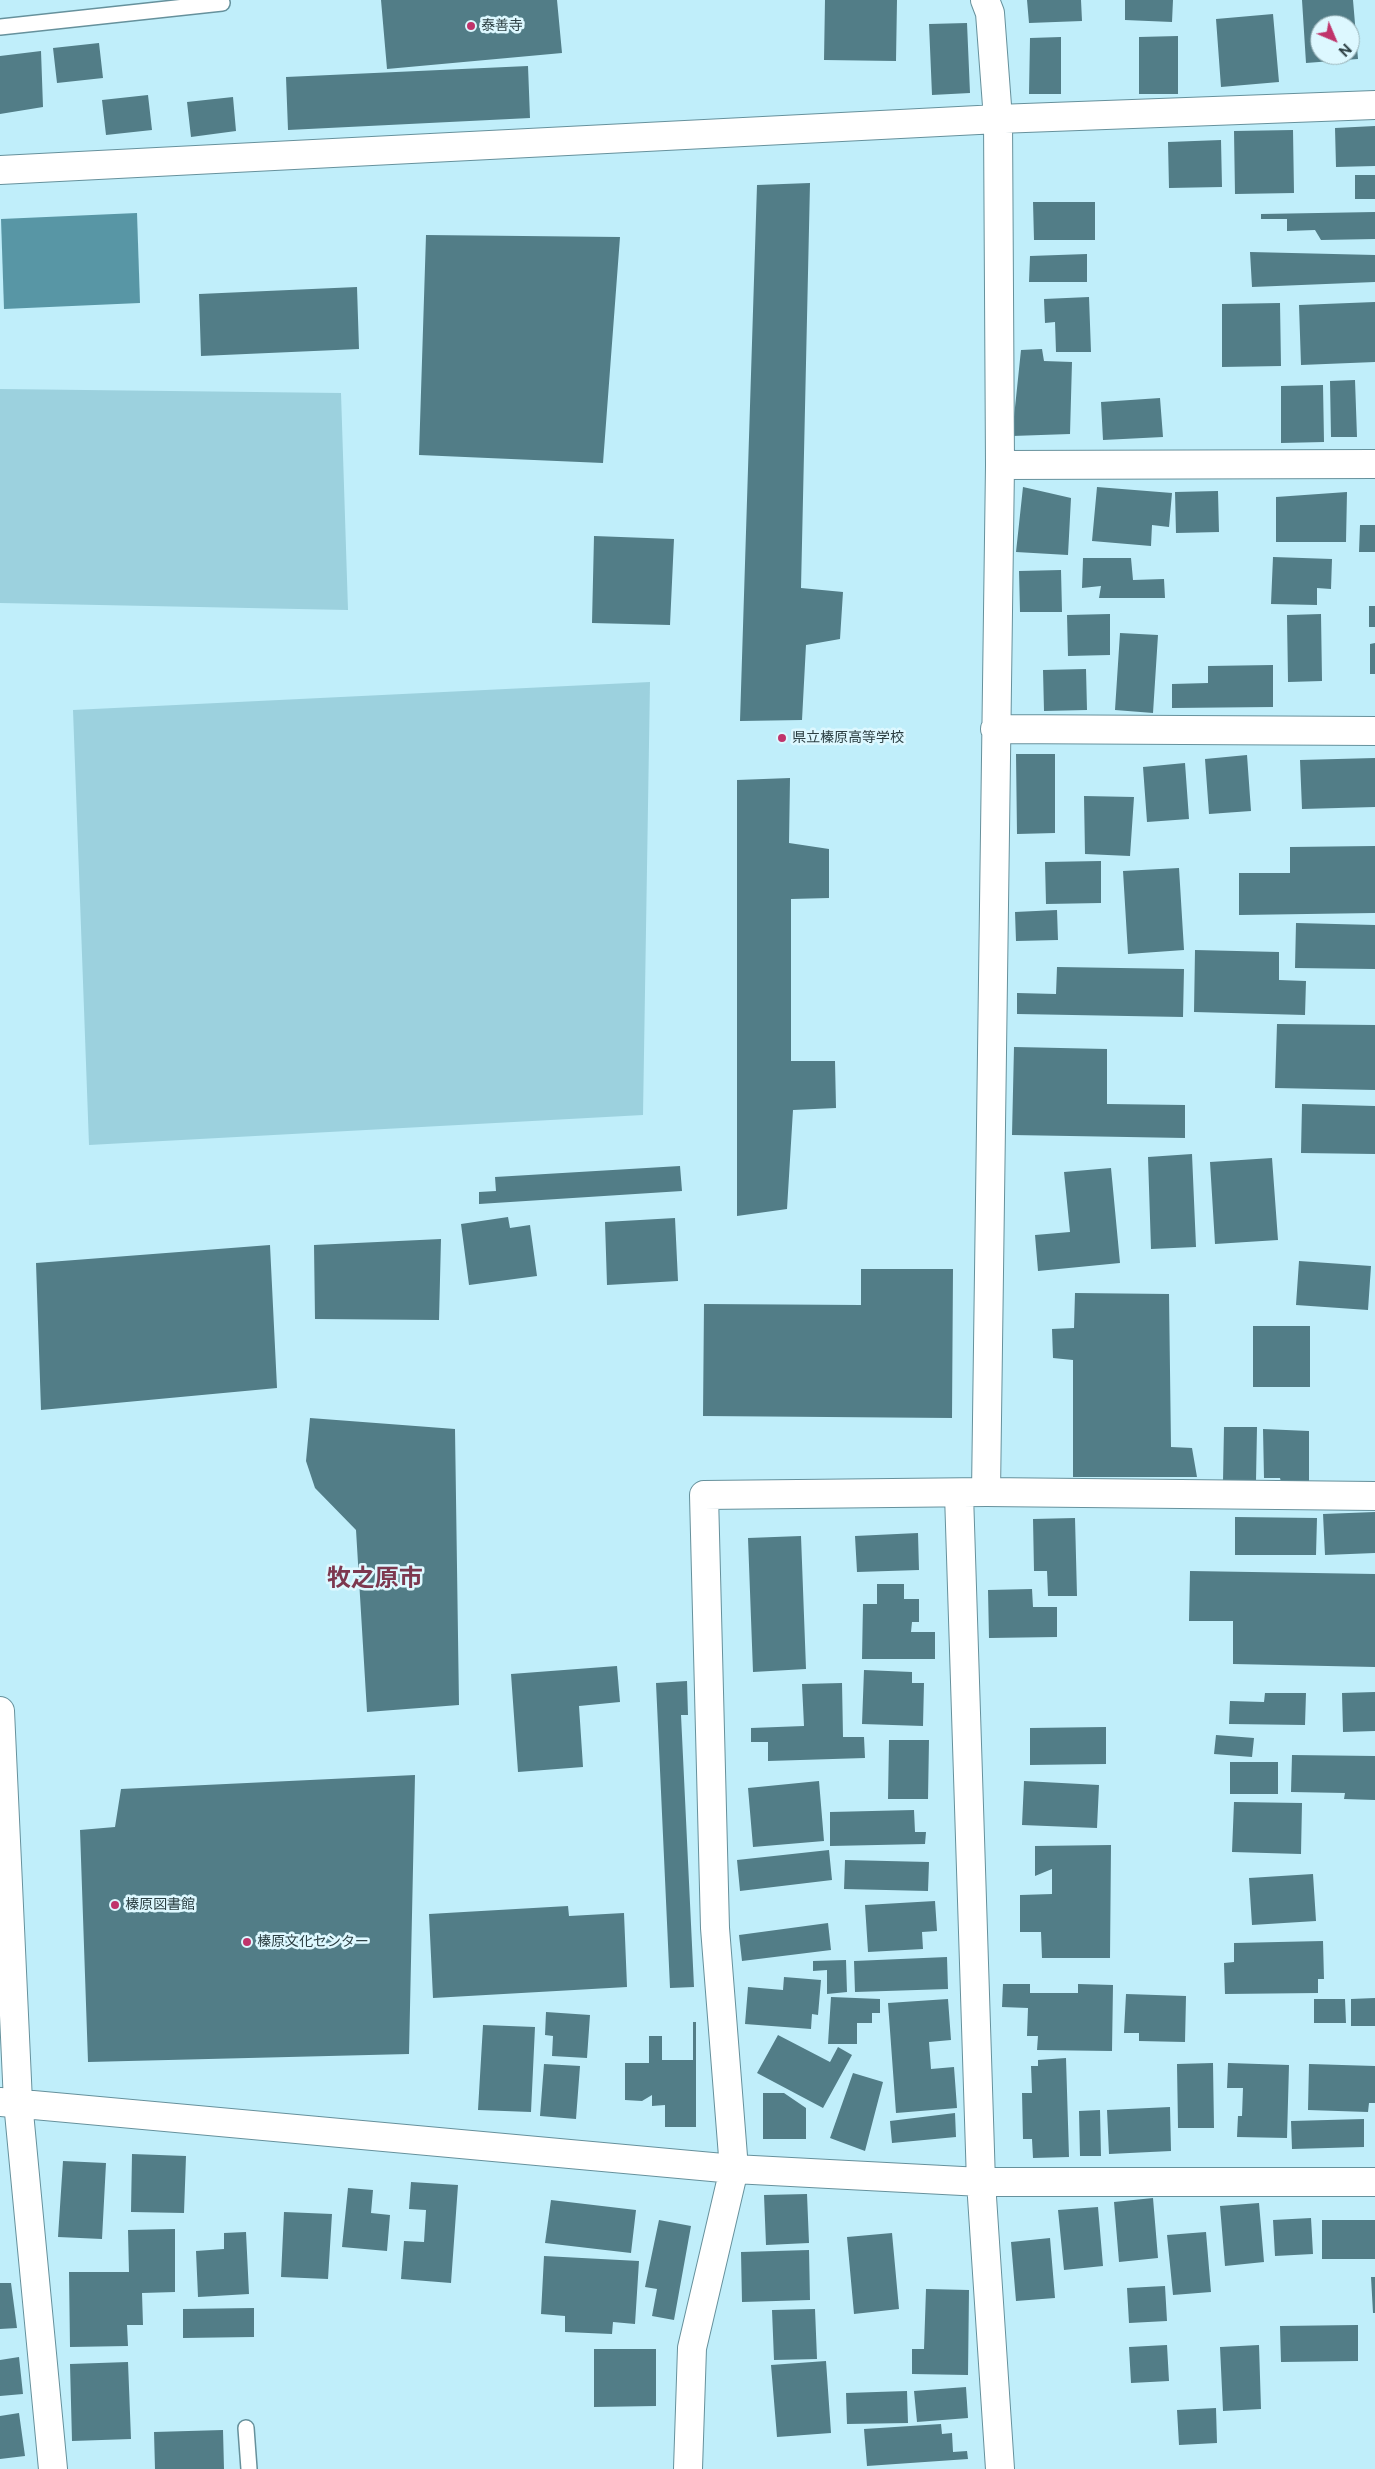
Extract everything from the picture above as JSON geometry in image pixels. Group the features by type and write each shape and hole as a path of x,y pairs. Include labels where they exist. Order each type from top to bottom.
{"street":[{"path":"985,0 990,13 998,119 1000,465 986,1492"},
{"path":"0,170 998,119 1375,105"},
{"path":"1000,465 1375,464"},
{"path":"995,729 1375,731"},
{"path":"688,2469 692,2348 734,2169 715,1928 704,1495 959,1494 986,1492 1375,1496"},
{"path":"959,1494 981,2182 1000,2469"},
{"path":"0,1711 9,2102 52,2469"},
{"path":"9,2102 734,2169 981,2182 1375,2182"}],"lane":[{"path":"0,27 222,3"},
{"path":"246,2428 249,2469"}],"shaded area":[{"path":"137,213 140,303 4,309 1,219"},
{"path":"0,389 341,393 348,610 0,603"},
{"path":"650,682 643,1115 89,1145 73,710"}],"building":[{"name":"泰善寺","path":"381,0 557,0 562,53 387,69"},
{"path":"825,0 897,0 896,61 824,60"},
{"path":"1027,0 1081,0 1082,21 1029,23"},
{"path":"1125,0 1173,0 1172,22 1125,20"},
{"path":"1302,0 1353,0 1354,15 1310,15 1310,63 1306,63"},
{"path":"1273,14 1279,82 1221,87 1216,19"},
{"path":"967,23 970,93 932,95 929,24"},
{"path":"1178,36 1178,94 1139,94 1139,37"},
{"path":"1061,37 1061,94 1029,94 1030,38"},
{"path":"99,43 103,78 57,83 53,48"},
{"path":"41,51 43,107 0,114 0,56"},
{"path":"528,66 530,118 288,130 286,77"},
{"path":"148,95 152,130 106,135 102,100"},
{"path":"233,97 236,131 191,137 187,102"},
{"path":"1375,126 1375,166 1336,167 1335,128"},
{"path":"1293,130 1294,193 1235,194 1234,131"},
{"path":"1221,140 1222,187 1169,188 1168,142"},
{"path":"1355,175 1375,175 1375,199 1355,199"},
{"name":"県立榛原高等学校","path":"810,183 801,588 843,592 840,639 806,645 802,720 740,721 757,185"},
{"path":"1033,202 1095,202 1095,240 1034,240"},
{"path":"1375,212 1375,239 1321,240 1315,230 1287,231 1287,219 1261,219 1261,214"},
{"path":"426,235 620,237 603,463 419,455"},
{"path":"1250,252 1375,255 1375,282 1252,287"},
{"path":"1087,254 1087,282 1029,282 1030,256"},
{"path":"357,287 359,349 201,356 199,294"},
{"path":"1089,297 1091,352 1056,352 1055,322 1045,323 1044,299"},
{"path":"1375,302 1375,362 1301,365 1299,305"},
{"path":"1280,303 1281,366 1222,367 1222,304"},
{"path":"1042,349 1044,361 1072,362 1070,434 1012,436 1021,350"},
{"path":"1355,380 1357,437 1331,437 1330,381"},
{"path":"1323,385 1324,442 1281,443 1281,386"},
{"path":"1160,398 1163,437 1103,440 1101,402"},
{"path":"1023,487 1071,498 1068,555 1016,552"},
{"path":"1097,487 1172,493 1169,527 1152,525 1151,546 1092,541"},
{"path":"1218,491 1219,532 1176,533 1175,492"},
{"path":"1347,492 1346,542 1276,542 1276,497"},
{"path":"1360,525 1375,525 1375,552 1359,552"},
{"path":"594,536 674,539 670,625 592,623"},
{"path":"1273,557 1332,559 1331,589 1317,588 1317,605 1271,604"},
{"path":"1083,558 1131,558 1133,580 1164,579 1165,598 1099,598 1101,586 1082,588"},
{"path":"1061,570 1062,612 1020,612 1019,571"},
{"path":"1369,606 1375,606 1375,627 1369,627"},
{"path":"1110,614 1110,655 1068,656 1067,615"},
{"path":"1321,614 1322,681 1288,682 1287,615"},
{"path":"1120,633 1158,635 1153,713 1115,710"},
{"path":"1375,643 1375,674 1370,674 1370,644"},
{"path":"1273,665 1273,707 1172,708 1172,684 1208,683 1208,666"},
{"path":"1086,669 1087,710 1044,711 1043,670"},
{"path":"1016,754 1055,754 1055,833 1017,834"},
{"path":"1247,755 1251,811 1209,814 1205,759"},
{"path":"1375,758 1375,807 1302,809 1300,760"},
{"path":"1185,763 1189,819 1147,822 1143,767"},
{"path":"790,778 789,843 829,849 829,898 791,899 791,1061 835,1061 836,1108 793,1110 787,1209 737,1216 737,780"},
{"path":"1084,796 1134,797 1130,856 1085,854"},
{"path":"1375,846 1375,913 1239,915 1239,873 1290,873 1290,847"},
{"path":"1101,861 1101,903 1046,904 1045,862"},
{"path":"1179,868 1184,950 1128,954 1123,871"},
{"path":"1057,910 1058,940 1016,941 1015,912"},
{"path":"1296,923 1375,925 1375,969 1295,968"},
{"path":"1195,950 1279,952 1279,980 1306,981 1305,1015 1194,1012"},
{"path":"1057,967 1184,969 1183,1017 1017,1014 1017,993 1056,994"},
{"path":"1277,1024 1375,1025 1375,1090 1275,1088"},
{"path":"1014,1047 1107,1049 1107,1104 1185,1105 1185,1138 1012,1135"},
{"path":"1302,1104 1375,1106 1375,1154 1301,1153"},
{"path":"1192,1154 1196,1247 1151,1249 1148,1157"},
{"path":"1272,1158 1278,1240 1215,1244 1210,1162"},
{"path":"680,1166 682,1191 479,1204 479,1192 496,1191 495,1177"},
{"path":"1111,1168 1120,1263 1038,1271 1035,1235 1070,1232 1064,1172"},
{"path":"508,1217 510,1228 530,1225 537,1276 469,1285 461,1224"},
{"path":"675,1218 678,1281 607,1285 605,1222"},
{"path":"441,1239 439,1320 315,1319 314,1245"},
{"path":"270,1245 277,1388 41,1410 36,1263"},
{"path":"1299,1261 1371,1266 1368,1310 1296,1305"},
{"path":"861,1269 953,1269 952,1418 703,1416 704,1304 861,1305"},
{"path":"1075,1293 1169,1294 1171,1447 1192,1448 1197,1477 1073,1477 1073,1360 1053,1358 1052,1329 1074,1328"},
{"path":"1253,1326 1310,1326 1310,1387 1253,1387"},
{"path":"310,1418 455,1429 459,1705 367,1712 356,1530 315,1488 306,1461"},
{"path":"1224,1427 1257,1427 1256,1481 1223,1481"},
{"path":"1263,1429 1309,1431 1309,1484 1282,1486 1280,1478 1264,1478"},
{"path":"1375,1512 1375,1553 1325,1555 1323,1514"},
{"path":"1235,1517 1317,1518 1316,1555 1235,1555"},
{"path":"1075,1518 1077,1596 1048,1596 1047,1571 1034,1571 1033,1519"},
{"path":"918,1533 919,1570 857,1572 855,1536"},
{"path":"801,1536 806,1669 753,1672 748,1538"},
{"path":"1190,1571 1375,1574 1375,1667 1233,1664 1233,1621 1189,1621"},
{"path":"877,1584 904,1584 904,1599 919,1599 919,1622 912,1622 911,1632 935,1632 935,1659 862,1659 863,1604 877,1604"},
{"path":"1032,1589 1033,1607 1057,1607 1057,1637 989,1638 988,1590"},
{"path":"617,1666 620,1702 579,1706 583,1767 518,1772 511,1674"},
{"path":"864,1670 912,1672 912,1683 924,1683 923,1726 862,1724"},
{"path":"687,1681 688,1715 681,1715 694,1987 670,1988 656,1683"},
{"path":"842,1683 843,1737 864,1737 865,1758 768,1761 768,1742 751,1742 751,1728 804,1726 802,1684"},
{"path":"1375,1692 1375,1731 1343,1732 1342,1693"},
{"path":"1265,1693 1306,1693 1305,1725 1229,1724 1230,1701 1264,1702"},
{"path":"1106,1727 1106,1764 1030,1765 1030,1728"},
{"path":"1216,1735 1254,1738 1252,1757 1214,1754"},
{"path":"889,1740 929,1740 928,1799 888,1799"},
{"path":"1292,1755 1375,1756 1375,1800 1344,1799 1345,1793 1291,1792"},
{"path":"1230,1762 1278,1762 1278,1794 1230,1794"},
{"name":"榛原文化センター","path":"415,1775 409,2054 88,2062 80,1830 115,1827 121,1789"},
{"path":"819,1781 824,1841 753,1847 748,1788"},
{"path":"1024,1781 1099,1785 1097,1828 1022,1825"},
{"path":"1234,1802 1302,1803 1301,1854 1232,1852"},
{"path":"914,1810 915,1832 926,1832 925,1844 830,1846 830,1812"},
{"path":"1111,1845 1110,1958 1042,1958 1041,1932 1020,1932 1020,1895 1052,1894 1052,1869 1035,1876 1035,1846"},
{"path":"829,1850 832,1880 740,1891 737,1860"},
{"path":"845,1860 929,1862 928,1891 844,1889"},
{"path":"1313,1874 1316,1921 1252,1925 1249,1878"},
{"path":"935,1901 937,1931 922,1932 923,1949 868,1952 865,1905"},
{"path":"568,1906 569,1916 624,1913 627,1987 433,1998 429,1914"},
{"path":"828,1923 831,1950 742,1961 739,1935"},
{"path":"1323,1941 1324,1979 1318,1979 1318,1993 1225,1994 1224,1963 1234,1962 1234,1943"},
{"path":"947,1957 948,1989 855,1992 854,1961"},
{"path":"846,1960 847,1992 827,1994 827,1970 813,1971 813,1961"},
{"path":"784,1977 821,1980 818,2015 812,2014 811,2029 745,2024 748,1987 783,1990"},
{"path":"1003,1984 1030,1984 1030,1993 1078,1993 1078,1984 1113,1985 1112,2051 1037,2050 1038,2036 1027,2036 1028,2008 1002,2007"},
{"path":"1126,1994 1186,1996 1185,2042 1139,2041 1139,2033 1124,2033"},
{"path":"831,1997 880,1999 880,2013 872,2013 872,2023 857,2023 857,2044 828,2044"},
{"path":"1375,1998 1375,2026 1351,2026 1351,1999"},
{"path":"948,1999 951,2040 929,2042 931,2069 954,2067 957,2108 896,2113 888,2003"},
{"path":"1314,1999 1345,1999 1346,2023 1314,2023"},
{"path":"546,2012 590,2015 587,2058 552,2056 553,2036 545,2035"},
{"path":"693,2022 696,2022 696,2127 665,2127 665,2105 652,2106 652,2095 642,2101 625,2100 625,2063 649,2063 649,2036 662,2036 662,2060 693,2060"},
{"path":"483,2025 535,2027 531,2112 478,2110"},
{"path":"778,2035 830,2062 838,2047 852,2055 823,2108 757,2073"},
{"path":"1066,2058 1069,2157 1033,2158 1032,2139 1023,2139 1022,2093 1032,2093 1031,2066 1038,2066 1038,2060"},
{"path":"1213,2063 1214,2128 1178,2128 1177,2064"},
{"path":"1228,2063 1289,2065 1287,2138 1237,2137 1238,2116 1242,2116 1243,2088 1227,2088"},
{"path":"544,2064 580,2066 576,2119 540,2116"},
{"path":"1309,2064 1375,2066 1375,2103 1369,2103 1368,2112 1308,2110"},
{"path":"853,2073 883,2082 865,2151 830,2138"},
{"path":"763,2093 784,2093 806,2108 806,2139 763,2139"},
{"path":"1170,2107 1171,2151 1109,2154 1107,2110"},
{"path":"1100,2110 1101,2156 1080,2156 1079,2111"},
{"path":"955,2113 956,2137 892,2143 890,2121"},
{"path":"1364,2119 1364,2147 1292,2149 1291,2121"},
{"path":"132,2154 186,2156 184,2213 131,2212"},
{"path":"63,2161 106,2163 102,2239 58,2237"},
{"path":"411,2182 458,2185 451,2283 401,2279 404,2241 424,2242 426,2210 409,2209"},
{"path":"348,2188 373,2190 371,2213 390,2215 387,2251 342,2247"},
{"path":"807,2194 809,2243 766,2245 764,2195"},
{"path":"1153,2198 1158,2258 1119,2262 1114,2202"},
{"path":"551,2200 636,2210 631,2253 545,2243"},
{"path":"1259,2203 1264,2262 1225,2266 1220,2206"},
{"path":"1098,2207 1103,2266 1064,2270 1058,2210"},
{"path":"284,2212 332,2214 328,2279 281,2277"},
{"path":"1311,2218 1313,2254 1275,2256 1273,2220"},
{"path":"659,2220 691,2226 674,2320 652,2316 657,2289 645,2287"},
{"path":"1322,2220 1375,2220 1375,2259 1322,2259"},
{"path":"175,2229 175,2292 142,2293 143,2325 127,2325 128,2346 70,2347 69,2272 129,2272 128,2230"},
{"path":"246,2232 249,2294 198,2297 196,2251 224,2249 224,2233"},
{"path":"1206,2232 1211,2292 1173,2295 1167,2235"},
{"path":"892,2233 899,2309 854,2314 847,2237"},
{"path":"1050,2238 1055,2298 1016,2301 1011,2242"},
{"path":"809,2250 810,2300 742,2302 741,2252"},
{"path":"544,2256 639,2261 635,2324 613,2322 612,2334 565,2332 565,2316 541,2314"},
{"path":"1371,2277 1375,2277 1375,2313 1373,2313"},
{"path":"0,2283 11,2283 17,2328 0,2329"},
{"path":"1165,2286 1167,2321 1129,2323 1127,2288"},
{"path":"926,2289 969,2290 968,2375 912,2374 912,2349 924,2349"},
{"path":"254,2308 254,2337 183,2338 183,2309"},
{"path":"815,2309 817,2359 774,2360 772,2310"},
{"path":"1358,2325 1358,2361 1281,2362 1280,2326"},
{"path":"1167,2345 1169,2381 1131,2383 1129,2347"},
{"path":"1259,2345 1261,2409 1223,2411 1220,2347"},
{"path":"594,2349 656,2349 656,2406 594,2407"},
{"path":"19,2357 23,2394 0,2396 0,2360"},
{"path":"826,2361 831,2433 777,2437 771,2365"},
{"path":"128,2362 131,2439 72,2441 70,2364"},
{"path":"966,2387 968,2418 917,2422 914,2391"},
{"path":"907,2391 908,2423 847,2424 846,2393"},
{"path":"1216,2408 1217,2443 1179,2445 1177,2410"},
{"path":"19,2413 25,2456 0,2459 0,2416"},
{"path":"941,2424 942,2434 952,2433 953,2452 967,2451 968,2459 867,2466 864,2429"},
{"path":"223,2430 224,2469 155,2469 154,2432"}],"place":[{"name":"泰善寺","path":"471,26"},
{"name":"県立榛原高等学校","path":"782,738"},
{"name":"榛原図書館","path":"115,1905"},
{"name":"榛原文化センター","path":"247,1942"}],"district":[{"name":"牧之原市","path":"375,1579"}]}
